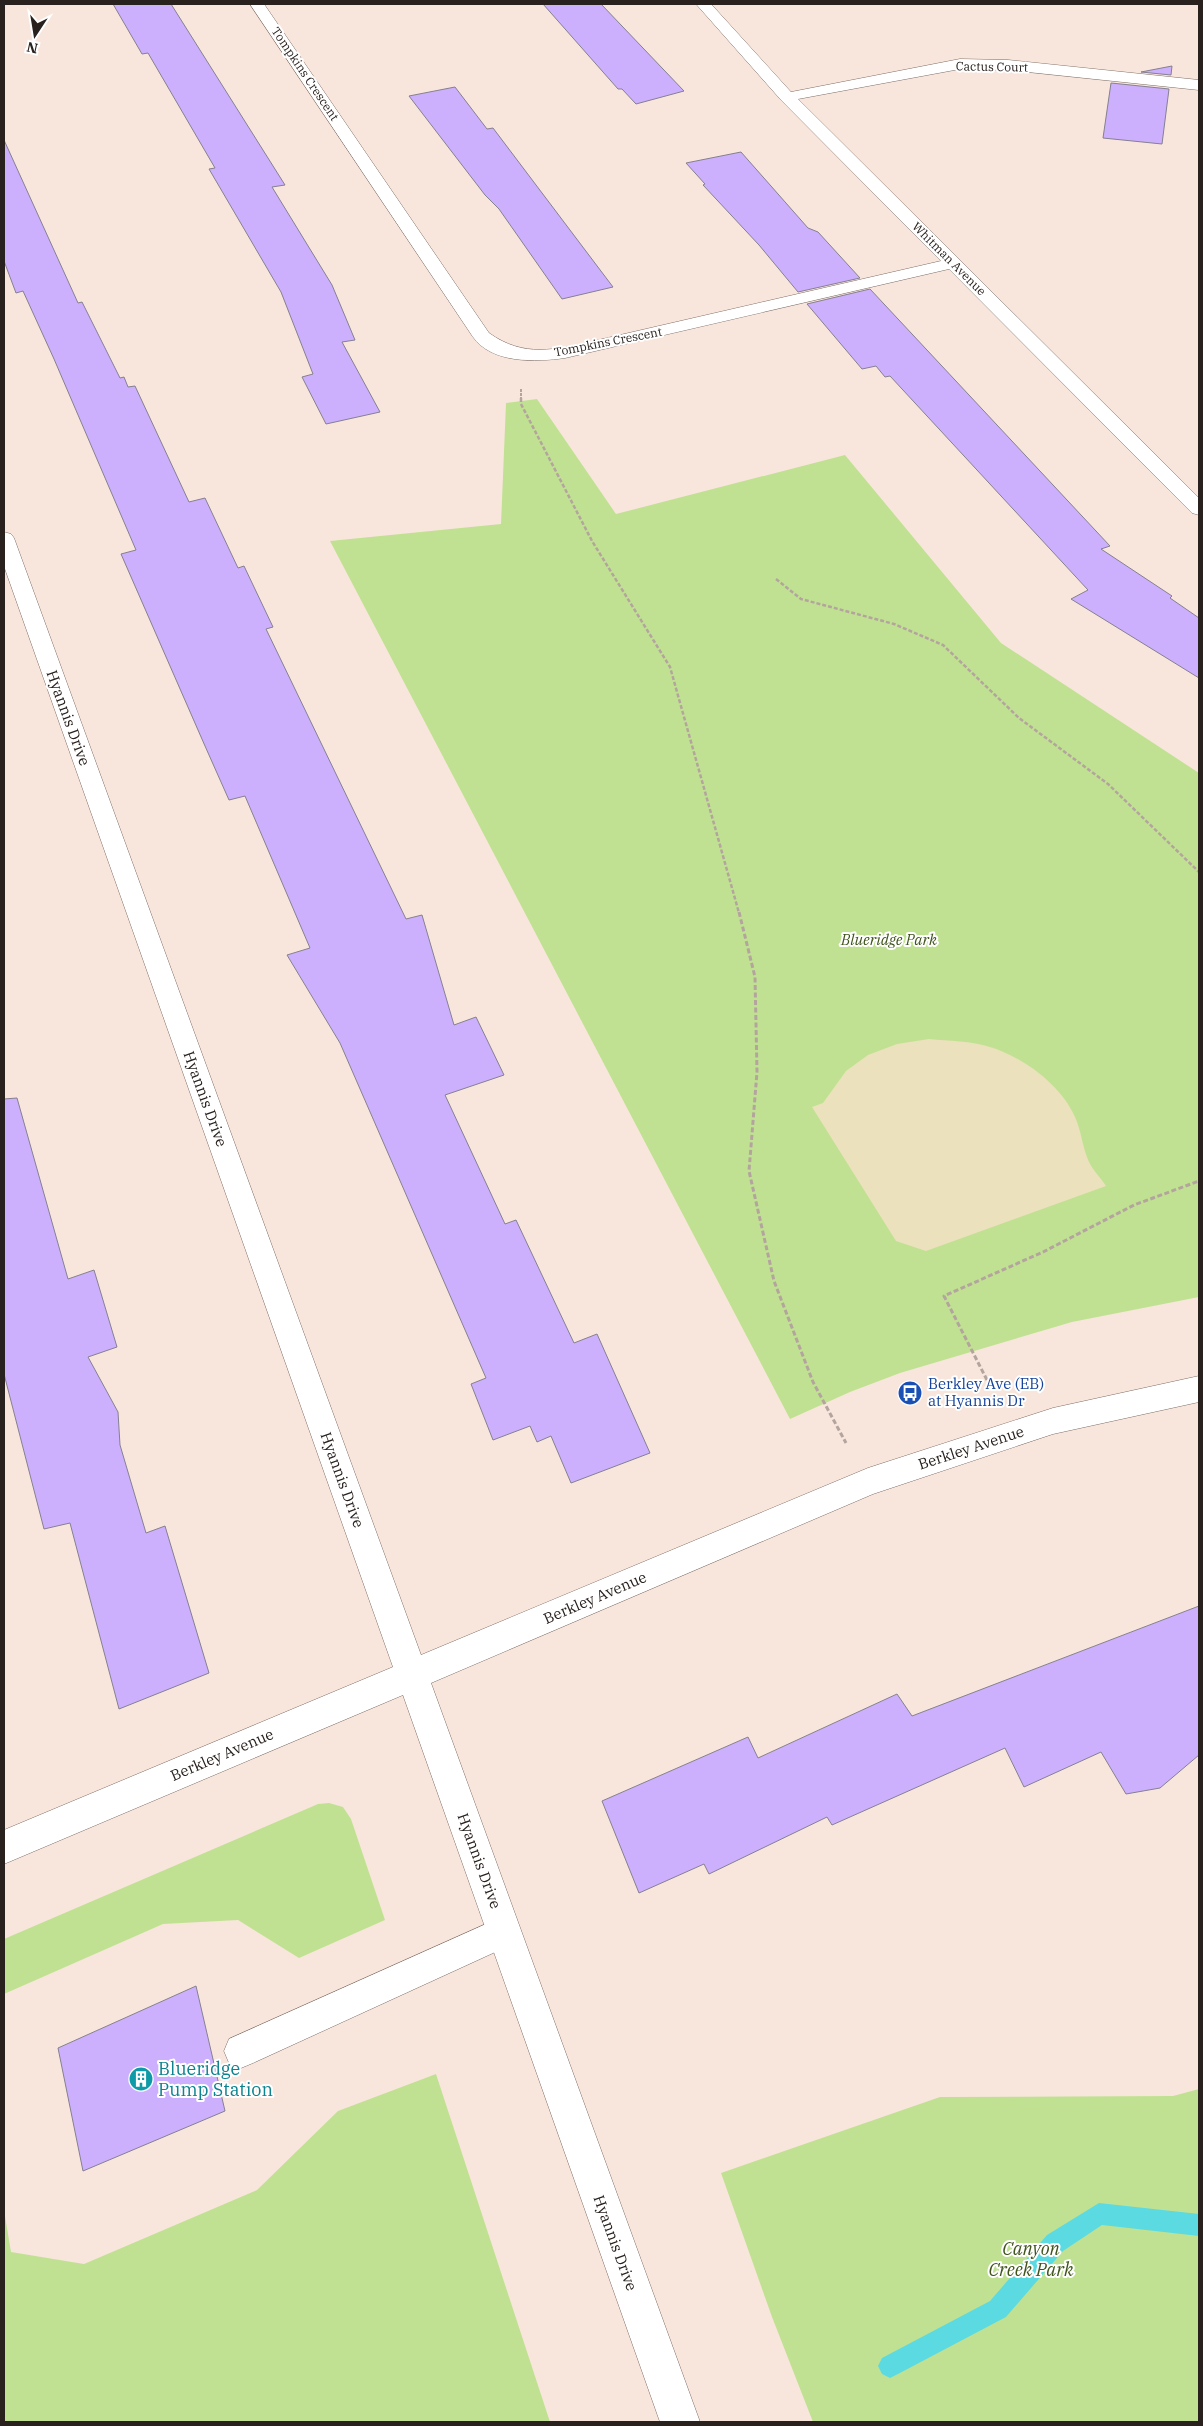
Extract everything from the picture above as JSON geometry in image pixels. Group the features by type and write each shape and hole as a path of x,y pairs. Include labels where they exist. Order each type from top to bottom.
{"street":[{"name":"Tompkins Crescent","path":"257,4 482,337 494,347 520,356 558,354 594,348 954,263"},
{"name":"Whitman Avenue","path":"703,4 787,97 1199,509"},
{"name":"Cactus Court","path":"787,97 904,73 960,64 1008,65 1199,85"},
{"name":"Hyannis Drive","path":"4,538 680,2422"},
{"name":"Berkley Avenue","path":"4,1847 868,1482 1053,1420 1199,1389"}],"lane":[{"path":"241,2051 504,1932"}],"path":[{"path":"520,356 521,404 592,541 670,668 730,878 755,977 757,1072 749,1171 774,1281 813,1382 868,1482"},
{"path":"776,580 801,600 894,624 943,645 1019,718 1108,784 1199,872"},
{"path":"987,1380 944,1296 1043,1252 1134,1205 1199,1181"}],"green space":[{"name":"Blueridge Park","path":"537,399 616,514 845,455 1001,643 1199,773 1199,1297 1072,1322 900,1373 850,1392 790,1419 330,541 501,524 506,403"},
{"path":"329,1803 343,1807 351,1819 385,1920 299,1958 238,1920 163,1924 4,1994 4,1939 318,1804"},
{"path":"436,2074 550,2422 4,2422 4,2210 11,2252 84,2264 257,2190 338,2111"},
{"name":"Canyon Creek Park","path":"1199,2089 1199,2422 813,2422 772,2317 721,2173 940,2097 1173,2096"}],"sand":[{"path":"929,1039 968,1042 990,1047 1028,1065 1051,1083 1069,1105 1077,1122 1088,1161 1106,1186 926,1251 896,1241 812,1107 823,1103 846,1071 868,1055 897,1044"}],"building":[{"path":"113,4 171,4 285,185 272,187 332,285 355,340 342,342 380,412 326,424 302,377 313,374 281,292 209,169 215,168 148,53 142,54"},
{"path":"543,4 601,4 684,91 636,104 622,89 618,89"},
{"path":"1172,66 1171,75 1141,72"},
{"path":"1111,83 1169,89 1162,144 1103,138"},
{"path":"455,87 487,129 493,128 613,287 562,299 499,209 485,195 409,96"},
{"path":"4,140 78,303 82,302 120,378 124,377 128,387 135,386 189,502 205,498 238,568 244,566 273,627 266,629 406,919 422,915 454,1025 476,1017 504,1075 445,1095 505,1224 516,1220 574,1343 597,1334 650,1453 571,1483 551,1436 537,1442 530,1426 493,1440 471,1384 486,1378 340,1043 287,955 310,948 245,796 229,800 121,554 136,550 23,291 16,293 4,261"},
{"path":"741,152 808,228 818,232 860,278 798,292 759,245 703,185 705,184 686,163"},
{"path":"870,289 1110,546 1101,549 1172,596 1170,598 1199,618 1199,678 1071,599 1088,590 890,376 885,377 876,366 862,369 807,304"},
{"path":"17,1098 68,1279 94,1270 117,1347 88,1357 118,1412 120,1445 146,1533 165,1526 209,1673 119,1709 70,1523 44,1529 4,1374 4,1099"},
{"path":"1199,1606 1199,1755 1160,1788 1126,1794 1101,1752 1024,1787 1005,1748 832,1825 827,1817 709,1874 704,1864 639,1893 602,1801 748,1737 758,1758 897,1694 912,1716"},
{"name":"Blueridge Pump Station","path":"196,1986 225,2111 83,2171 58,2048"}],"waterway":[{"path":"890,2366 998,2309 1055,2243 1099,2214 1177,2221 1199,2225"}],"place":[{"name":"Berkley Ave (EB) at Hyannis Dr","path":"910,1393"},
{"name":"Blueridge Pump Station","path":"141,2079"}]}
